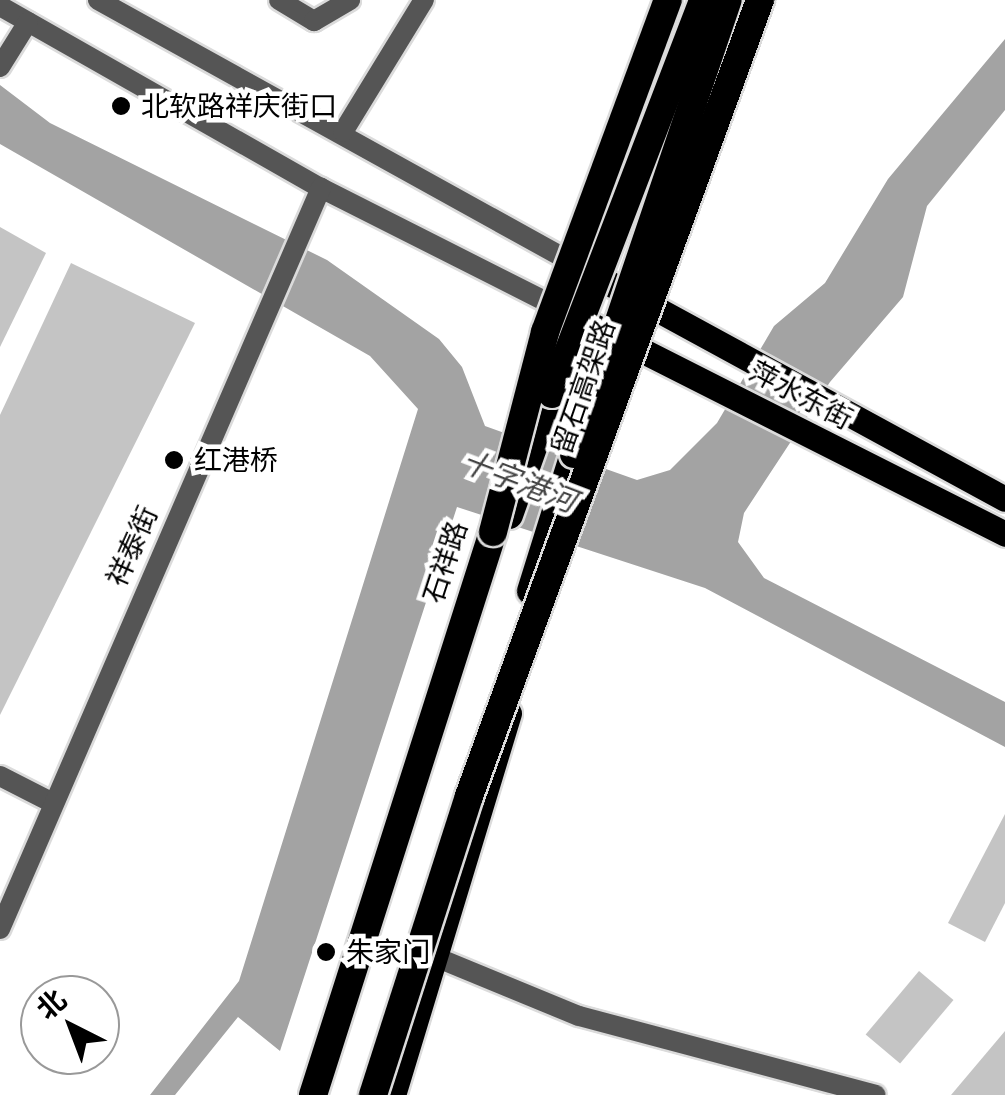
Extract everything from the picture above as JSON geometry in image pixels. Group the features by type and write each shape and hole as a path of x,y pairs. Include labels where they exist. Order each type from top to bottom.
{"highway":[{"name":"留石高架路","path":"472,619 545,332 668,0"},
{"name":"留石高架路","path":"314,1095 472,619 703,0"},
{"name":"留石高架路","path":"373,1095 728,0"},
{"name":"留石高架路","path":"468,796 760,0"}],"main road":[{"name":"石祥路","path":"301,1095 523,422 690,0"},
{"path":"393,1095 438,958 554,550 638,292 743,0"},
{"name":"萍水东街","path":"586,270 638,292 830,408 1005,499"},
{"name":"萍水东街","path":"568,312 624,335 1005,534"}],"street":[{"path":"98,0 343,132 586,270"},
{"path":"279,0 314,21 350,0"},
{"path":"343,132 424,0"},
{"path":"0,6 321,188 568,312"},
{"path":"2,64 28,22"},
{"name":"祥泰街","path":"0,929 48,801 321,188"},
{"path":"0,776 48,801"},
{"path":"438,958 580,1016 876,1095"}],"water":[{"name":"十字港河","path":"1005,39 1005,110 927,206 903,297 830,382 744,513 738,542 764,578 1005,702 1005,747 705,588 457,507 280,1051 238,1017 175,1095 150,1095 239,981 418,409 370,356 0,144 0,85 50,123 327,260 439,339 462,367 485,426 637,480 670,470 717,423 774,326 825,283 888,179"}],"building":[{"path":"0,227 46,253 0,347"},
{"path":"71,263 195,323 0,715 0,415"},
{"path":"1005,814 1005,903 985,942 948,923"},
{"path":"919,971 953,1000 900,1064 866,1035"},
{"path":"1005,1031 1005,1095 951,1095"}],"place":[{"name":"北软路祥庆街口","path":"121,106"},
{"name":"红港桥","path":"174,460"},
{"name":"朱家门","path":"326,952"}]}
